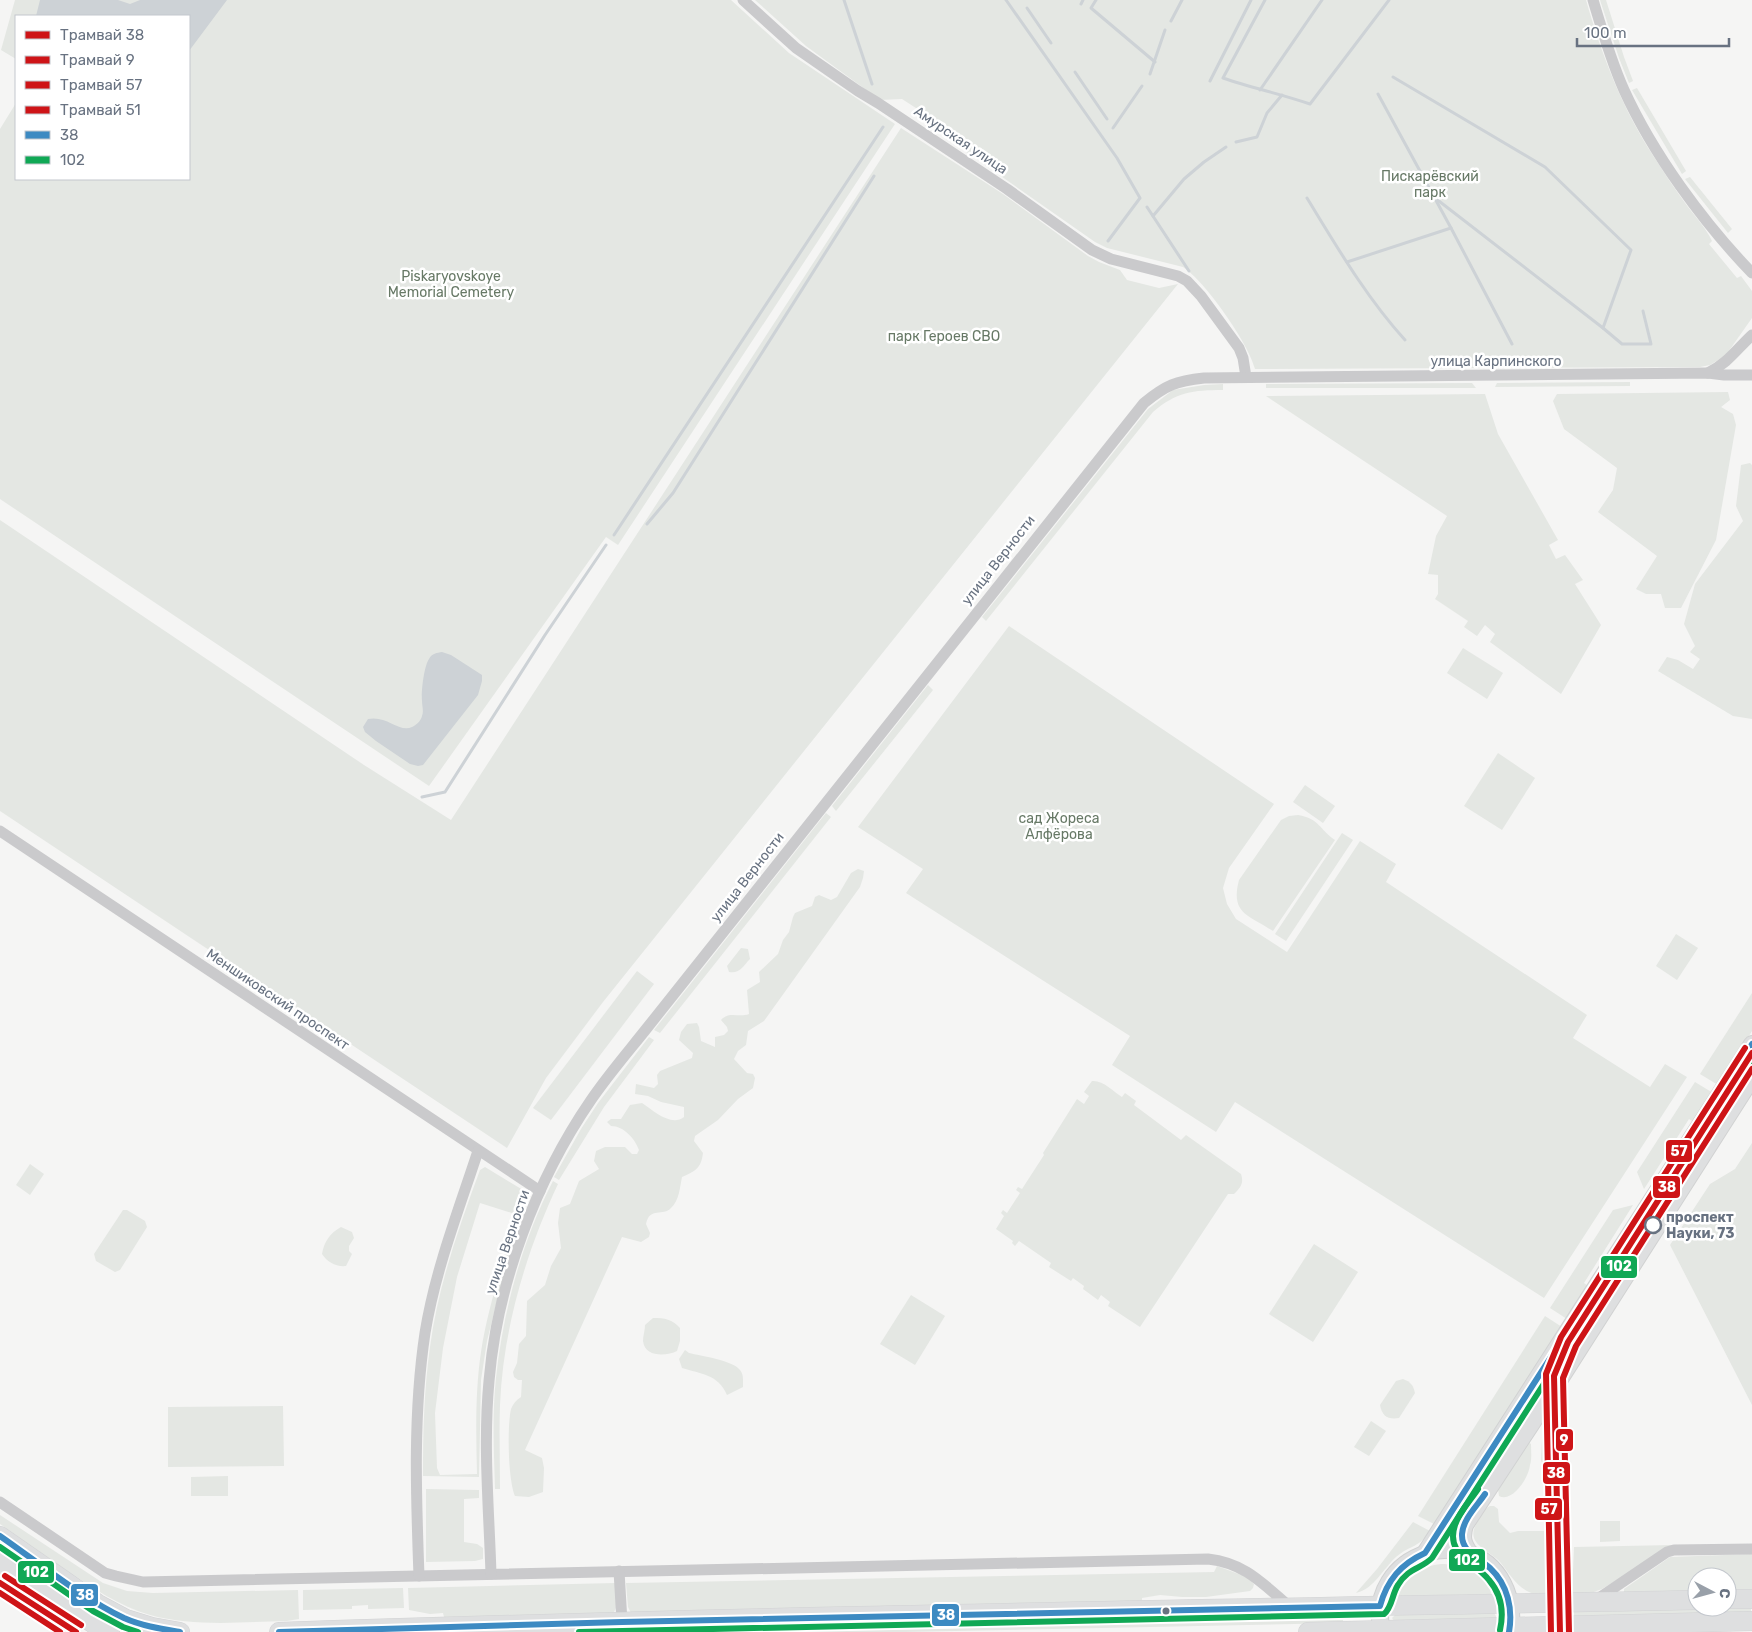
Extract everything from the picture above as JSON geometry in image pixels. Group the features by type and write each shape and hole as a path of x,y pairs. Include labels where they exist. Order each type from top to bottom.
{"main road":[{"path":"1425,1553 1752,1044"},
{"path":"1471,1555 1463,1545 1462,1534 1465,1525 1752,1078"},
{"path":"1493,1448 1509,1458"},
{"path":"0,1536 98,1604 126,1619 152,1627 180,1632"},
{"path":"1381,1631 1380,1606 1385,1588 1395,1573 1408,1561 1425,1553 1448,1550 1471,1555 1485,1563 1496,1574 1505,1588 1510,1604 1510,1629"},
{"path":"0,1562 104,1630"},
{"path":"1737,1599 1752,1599"},
{"path":"279,1632 622,1622 1687,1600"},
{"path":"1308,1632 1510,1629 1752,1621"}],"street":[{"name":"Амурская улица","path":"743,0 796,48 858,92 878,103 1007,189 1092,250 1111,258 1178,276 1187,281 1201,296 1239,348 1243,358 1246,377"},
{"path":"1593,0 1615,67 1641,122 1677,181 1752,273"},
{"path":"1708,373 1730,359 1752,335"},
{"name":"улица Карпинского","path":"1285,377 1708,373 1752,375"},
{"name":"улица Верности","path":"491,1574 487,1403 496,1328 511,1269 524,1229 540,1192 575,1125 610,1075 1132,416 1157,392 1171,384 1204,378 1285,377"},
{"name":"Меншиковский проспект","path":"0,831 540,1192"},
{"path":"418,1576 416,1483 418,1394 425,1333 440,1265 478,1152"},
{"path":"0,1502 105,1572 143,1582 1208,1559 1219,1560 1249,1572 1290,1607"},
{"path":"1593,1602 1667,1552 1674,1550 1752,1549"},
{"path":"619,1571 622,1622"}],"green space":[{"name":"Piskaryovskoye Memorial Cemetery","path":"15,0 731,0 789,53 895,124 618,545 606,537 429,786 0,499 0,129 15,105 15,180 190,180 190,15 15,15 15,58 1,50"},
{"name":"Пискарёвский парк","path":"755,0 1586,0 1606,61 1632,120 1671,182 1707,232 1712,241 1709,244 1737,278 1741,276 1752,291 1752,318 1726,355 1710,365 1700,367 1255,369 1244,344 1225,314 1203,285 1183,267 1107,248 1095,242 965,151 953,132 902,99 880,100 806,46"},
{"path":"1600,0 1606,0 1633,81 1629,83 1619,58"},
{"path":"1637,88 1686,171 1682,174 1632,90"},
{"name":"парк Героев СВО","path":"901,128 1003,194 1088,256 1120,270 1127,280 1159,288 1178,284 603,1002 546,1078 507,1148 0,811 0,520 364,765 451,820"},
{"path":"1690,177 1732,229 1728,233 1685,179"},
{"path":"1630,382 1630,386 1495,387 1497,383"},
{"path":"1472,383 1476,388 1266,388 1266,384"},
{"path":"1223,384 1223,390 1194,392 1177,396 1153,412 986,621 982,617 1148,409 1173,390"},
{"path":"1728,392 1730,400 1721,407 1733,414 1736,425 1716,540 1681,608 1665,608 1661,594 1646,594 1636,589 1657,556 1598,512 1613,490 1617,468 1564,429 1553,401 1557,394"},
{"path":"1485,394 1498,434 1558,540 1549,545 1556,559 1565,555 1583,580 1575,584 1601,625 1561,694 1490,642 1495,634 1485,625 1477,636 1464,627 1468,621 1435,599 1438,594 1438,575 1428,574 1436,536 1447,516 1266,396"},
{"path":"1750,463 1752,465 1752,719 1733,716 1658,671 1667,657 1678,660 1693,669 1700,659 1690,652 1695,646 1684,624 1695,584 1743,521 1736,506 1741,465"},
{"name":"сад Жореса Алфёрова","path":"1009,626 1274,804 1229,868 1223,888 1227,904 1236,919 1287,952 1360,841 1396,864 1386,882 1587,1015 1573,1038 1650,1087 1665,1064 1687,1077 1544,1298 1235,1102 1216,1132 1112,1065 1130,1036 906,893 923,869 858,827"},
{"path":"1463,648 1503,673 1487,699 1447,673"},
{"path":"928,685 933,690 836,811 832,806"},
{"path":"1498,753 1535,778 1502,830 1464,806"},
{"path":"1305,785 1335,806 1323,823 1293,802"},
{"path":"826,813 831,817 660,1033 654,1030"},
{"path":"1298,815 1311,819 1335,840 1273,931 1249,917 1239,907 1237,891 1239,880 1281,820 1289,816"},
{"path":"1342,833 1353,840 1286,941 1275,934"},
{"path":"858,869 864,871 860,887 764,1021 748,1031 746,1045 738,1051 734,1059 747,1073 753,1074 755,1078 753,1088 738,1099 718,1120 695,1136 694,1141 703,1153 701,1163 694,1171 682,1177 674,1205 668,1211 650,1215 646,1224 650,1233 649,1237 641,1242 622,1237 525,1450 542,1458 544,1468 543,1492 529,1497 515,1496 511,1478 509,1428 511,1409 521,1397 522,1380 514,1377 513,1372 517,1363 519,1344 526,1336 527,1301 545,1285 551,1266 561,1248 558,1223 560,1208 570,1204 579,1181 599,1169 594,1161 596,1151 605,1147 625,1147 632,1154 637,1154 639,1150 635,1142 625,1131 611,1126 607,1122 611,1119 621,1119 630,1105 642,1103 657,1114 668,1119 679,1120 684,1117 684,1107 635,1094 636,1084 654,1088 658,1084 657,1075 660,1071 692,1058 693,1053 679,1040 681,1032 687,1024 697,1023 701,1041 715,1047 715,1037 724,1035 728,1031 721,1020 724,1017 749,1014 747,990 760,982 759,972 778,954 783,940 789,932 795,913 812,906 815,897 819,895 831,900 837,897 851,873"},
{"path":"1676,934 1698,948 1677,980 1656,966"},
{"path":"741,948 748,949 750,959 739,971 729,972 727,966"},
{"path":"637,971 654,984 551,1120 533,1108"},
{"path":"1752,993 1752,1031 1718,1085 1700,1074"},
{"path":"649,1037 654,1040 604,1107 559,1180 554,1177 598,1103"},
{"path":"1092,1081 1104,1084 1122,1097 1125,1093 1136,1101 1134,1105 1181,1140 1186,1135 1241,1174 1242,1177 1240,1187 1234,1194 1228,1194 1140,1327 1108,1306 1110,1302 1101,1295 1098,1300 1083,1289 1084,1286 1073,1278 1071,1281 1049,1267 1051,1263 1019,1241 1015,1246 1012,1243 1013,1241 996,1229 1004,1216 1001,1213 1003,1210 1007,1213 1020,1193 1016,1190 1018,1187 1022,1189 1077,1099 1084,1104 1089,1096 1084,1092"},
{"path":"1695,1082 1713,1093 1694,1122 1689,1119 1644,1189 1637,1172"},
{"path":"1752,1143 1752,1405 1670,1245 1710,1184 1735,1169"},
{"path":"30,1164 44,1174 30,1195 16,1185"},
{"path":"485,1167 523,1190 528,1194 529,1198 502,1281 487,1341 481,1380 479,1477 423,1476 425,1395 438,1302 464,1213 480,1170","holes":["480,1203 518,1215 492,1300 481,1352 476,1428 477,1474 440,1475 437,1468 435,1413 443,1348 457,1277"]},
{"path":"553,1181 558,1184 526,1264 511,1320 502,1376 500,1405 500,1489 495,1489 494,1406 499,1353 509,1302 523,1252"},
{"path":"1633,1205 1584,1283 1588,1286 1567,1319 1550,1308 1613,1210"},
{"path":"123,1210 127,1210 145,1221 147,1227 120,1270 115,1272 96,1261 94,1254"},
{"path":"341,1227 352,1232 354,1238 349,1246 349,1251 352,1254 346,1266 332,1263 322,1254 328,1238"},
{"path":"1314,1244 1358,1272 1313,1342 1269,1314"},
{"path":"911,1295 945,1316 915,1365 880,1344"},
{"path":"1545,1316 1562,1327 1434,1524 1418,1516"},
{"path":"653,1318 668,1320 680,1328 680,1341 677,1351 662,1355 652,1353 645,1347 643,1341 645,1325"},
{"path":"685,1350 689,1353 723,1361 735,1366 742,1373 743,1387 727,1395 714,1379 682,1368 679,1359"},
{"path":"1403,1379 1411,1384 1415,1393 1399,1418 1389,1418 1382,1412 1380,1405 1396,1381"},
{"path":"283,1406 284,1466 168,1467 168,1407"},
{"path":"1551,1407 1552,1467 1546,1467 1541,1461 1543,1419"},
{"path":"1371,1421 1386,1431 1369,1456 1354,1447"},
{"path":"1528,1442 1531,1444 1531,1458 1527,1476 1519,1488 1510,1496 1499,1496 1498,1489"},
{"path":"228,1476 228,1496 191,1496 191,1477"},
{"path":"426,1489 479,1490 479,1498 464,1499 464,1542 477,1544 483,1548 483,1559 475,1561 426,1562"},
{"path":"1490,1506 1498,1509 1499,1522 1510,1533 1518,1531 1554,1531 1556,1594 1535,1594 1524,1589 1495,1557 1475,1541 1474,1529 1483,1512"},
{"path":"0,1515 103,1583 127,1591 153,1593 298,1590 299,1619 235,1623 184,1621 150,1615 106,1596 86,1583 0,1524"},
{"path":"1600,1521 1620,1521 1620,1541 1600,1542"},
{"path":"1413,1522 1430,1531 1426,1537 1396,1557 1368,1587 1356,1593 1377,1569"},
{"path":"1673,1545 1602,1589 1588,1594 1572,1594 1574,1547"},
{"path":"1752,1554 1752,1590 1737,1591 1737,1567 1687,1567 1687,1591 1624,1593 1624,1589 1670,1557"},
{"path":"1441,1564 1464,1568 1479,1575 1489,1586 1490,1595 1399,1596 1397,1594 1408,1577 1420,1569"},
{"path":"1217,1566 1247,1577 1254,1584 1253,1588 1250,1591 1206,1597 1160,1595 1142,1598 1142,1604 631,1613 628,1607 626,1583 1214,1572"},
{"path":"615,1583 617,1606 613,1614 444,1617 443,1613 430,1614 409,1610 408,1588"},
{"path":"403,1588 404,1608 368,1609 368,1605 352,1606 352,1609 303,1610 303,1590"},
{"path":"1737,1608 1751,1608 1751,1612 1737,1612"},
{"path":"1687,1609 1687,1613 1574,1616 1574,1611"},
{"path":"1494,1613 1496,1618 1395,1622 1392,1618 1395,1615"},
{"path":"1343,1617 1343,1623 905,1632 564,1632"}],"shaded area":[{"path":"40,0 118,0 130,4 140,0 227,0 190,50 190,15 36,15"},
{"path":"442,652 451,655 482,675 482,681 478,695 423,765 418,766 410,764 376,741 365,732 363,727 368,719 375,718 402,728 412,727 418,723 423,714 422,686 427,662 433,654"}],"waterway":[{"path":"844,0 872,84"},
{"path":"1006,0 1117,158 1140,198 1108,241"},
{"path":"1081,4 1083,0"},
{"path":"1096,0 1091,8 1155,62"},
{"path":"1171,21 1182,0"},
{"path":"1210,81 1251,0"},
{"path":"1265,0 1223,78 1310,104 1389,0"},
{"path":"1260,90 1322,0"},
{"path":"1027,8 1051,43"},
{"path":"1150,74 1165,30"},
{"path":"1075,72 1107,119"},
{"path":"1393,77 1545,167 1631,250 1603,328 1435,198"},
{"path":"1113,128 1142,86"},
{"path":"1378,94 1512,344"},
{"path":"1236,142 1257,137 1267,113 1282,95"},
{"path":"614,535 883,127"},
{"path":"1153,216 1184,179 1226,147"},
{"path":"647,524 673,493 874,176"},
{"path":"1307,198 1377,307 1405,340"},
{"path":"1147,207 1189,271"},
{"path":"1347,262 1451,228"},
{"path":"1603,328 1622,344 1651,344 1643,311"},
{"path":"422,797 445,792 545,635 606,545"}],"tram line":[{"name":"57","path":"1551,1632 1546,1374 1561,1337 1745,1048"},
{"name":"38","path":"1560,1632 1554,1376 1568,1342 1752,1053"},
{"name":"9","path":"1569,1632 1563,1378 1576,1346 1752,1069"},
{"name":"51","path":"5,1576 81,1625"},
{"name":"38","path":"0,1583 76,1632"},
{"name":"9","path":"0,1593 60,1632"}],"transit line":[{"name":"38","path":"279,1632 622,1622 1380,1606 1387,1588 1396,1574 1409,1562 1425,1553 1752,1044"},
{"name":"102","path":"579,1632 1384,1614 1389,1608 1402,1579 1432,1558 1752,1060"},
{"name":"102","path":"1478,1489 1457,1520 1453,1535 1454,1544 1457,1551 1483,1573 1493,1585 1499,1597 1502,1617 1500,1630"},
{"name":"38","path":"1485,1494 1465,1523 1462,1540 1464,1546 1490,1568 1501,1582 1508,1598 1509,1632"},
{"name":"38","path":"0,1536 92,1601 108,1610 138,1623 180,1632"},
{"name":"102","path":"0,1547 93,1611 123,1627 138,1632"}],"place":[{"name":"проспект Науки, 73","path":"1653,1225"}]}
